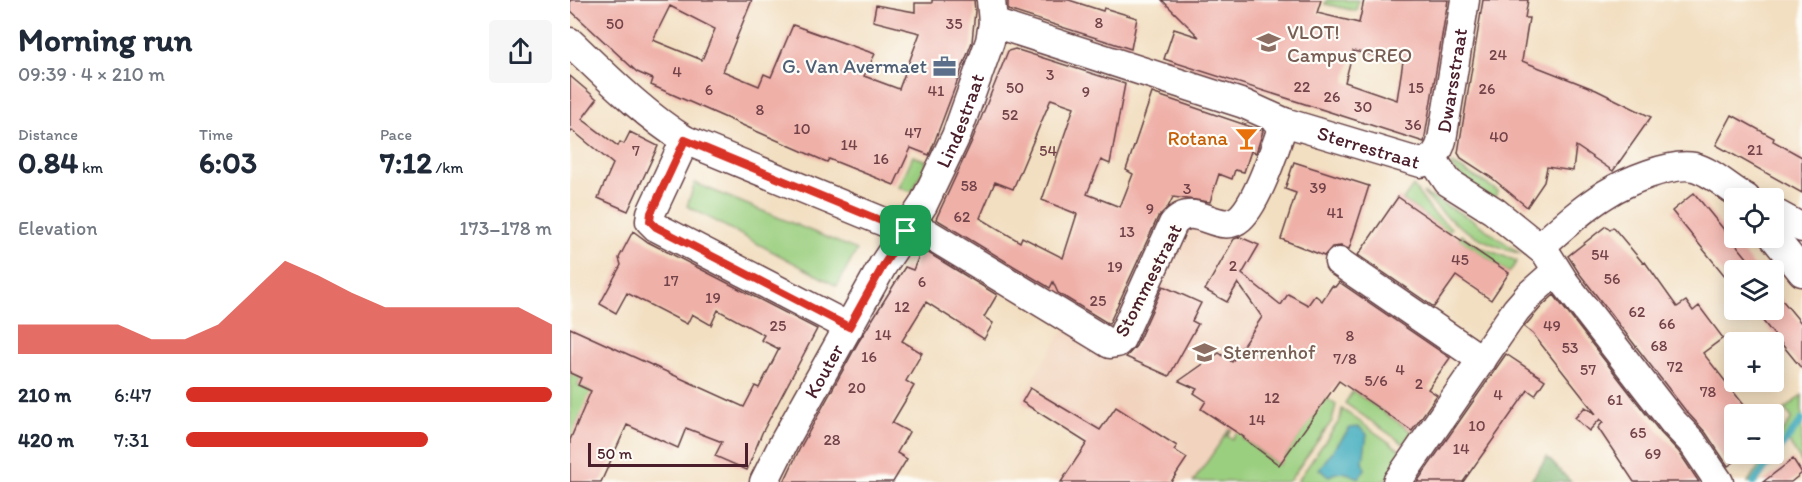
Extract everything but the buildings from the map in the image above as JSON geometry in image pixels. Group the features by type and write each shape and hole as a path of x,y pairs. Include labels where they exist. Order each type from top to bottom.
{"street":[{"name":"Dwarsstraat","path":"1432,158 1442,140 1465,0"},
{"name":"Sterrestraat","path":"992,11 1244,104 1284,122 1412,162 1421,163 1432,158 1448,182 1494,211 1546,253 1557,271 1673,422 1692,442 1719,482"},
{"name":"Lindestraat","path":"906,231 923,205 956,136 990,41 992,11"},
{"path":"570,42 638,106 685,140 906,231"},
{"name":"Stommestraat","path":"906,231 927,233 1106,343 1118,343 1173,224 1180,216 1187,214 1222,223 1232,223 1239,219 1254,197 1284,122"},
{"path":"685,140 651,213 650,221 656,227 849,327"},
{"path":"1540,247 1606,193 1653,173 1686,166 1696,168 1732,188"},
{"path":"1784,218 1802,228 1787,253"},
{"name":"Kouter","path":"765,482 784,442 883,266 906,231"},
{"path":"1339,262 1482,360"},
{"path":"1397,482 1516,310 1530,294 1557,271"}],"shaded area":[{"name":"Sterrenhof","path":"1190,224 1233,241 1236,236 1258,246 1238,283 1285,349 1193,482 1053,482 1083,440 1020,400 1066,326 1112,355 1126,356 1185,227"}],"green space":[{"path":"1327,0 1358,0 1356,11 1325,4"},
{"path":"913,156 927,161 912,192 899,187"},
{"path":"1453,164 1498,191 1492,202 1450,166"},
{"path":"695,183 857,250 837,286 687,206"},
{"path":"1413,186 1432,212 1451,228 1448,232 1403,200"},
{"path":"1423,193 1471,219 1521,254 1492,244 1467,231 1445,215"},
{"path":"1461,235 1480,247 1517,261 1509,273 1459,239"},
{"path":"1308,321 1227,436 1232,439 1283,368 1336,405 1332,421 1287,482 1193,482 1285,349","holes":["1285,380 1320,406 1279,465 1243,439"]},
{"path":"570,373 581,378 578,385 600,395 602,425 581,415 576,427 584,430 570,457"},
{"path":"1353,391 1412,432 1404,444 1345,403"},
{"path":"1802,395 1802,463 1787,439 1784,443 1784,430 1792,418 1785,409"},
{"path":"1342,409 1407,455 1393,475 1381,482 1297,482 1340,420"},
{"path":"1547,457 1571,482 1530,482"},
{"path":"1760,464 1770,464 1758,482 1748,482"}],"water":[{"path":"1359,427 1367,434 1363,461 1365,469 1359,478 1340,472 1329,476 1319,469 1350,428"}],"waterway":[{"path":"1754,482 1802,420"}],"place":[{"name":"VLOT! Campus CREO","path":"1269,43"},
{"name":"G. Van Avermaet","path":"945,66"},
{"name":"Rotana","path":"1246,138"},
{"name":"Sterrenhof","path":"1205,352"}],"route":[{"path":"685,140 906,231 883,266 849,327 656,227 650,221 651,213 685,140"}]}
